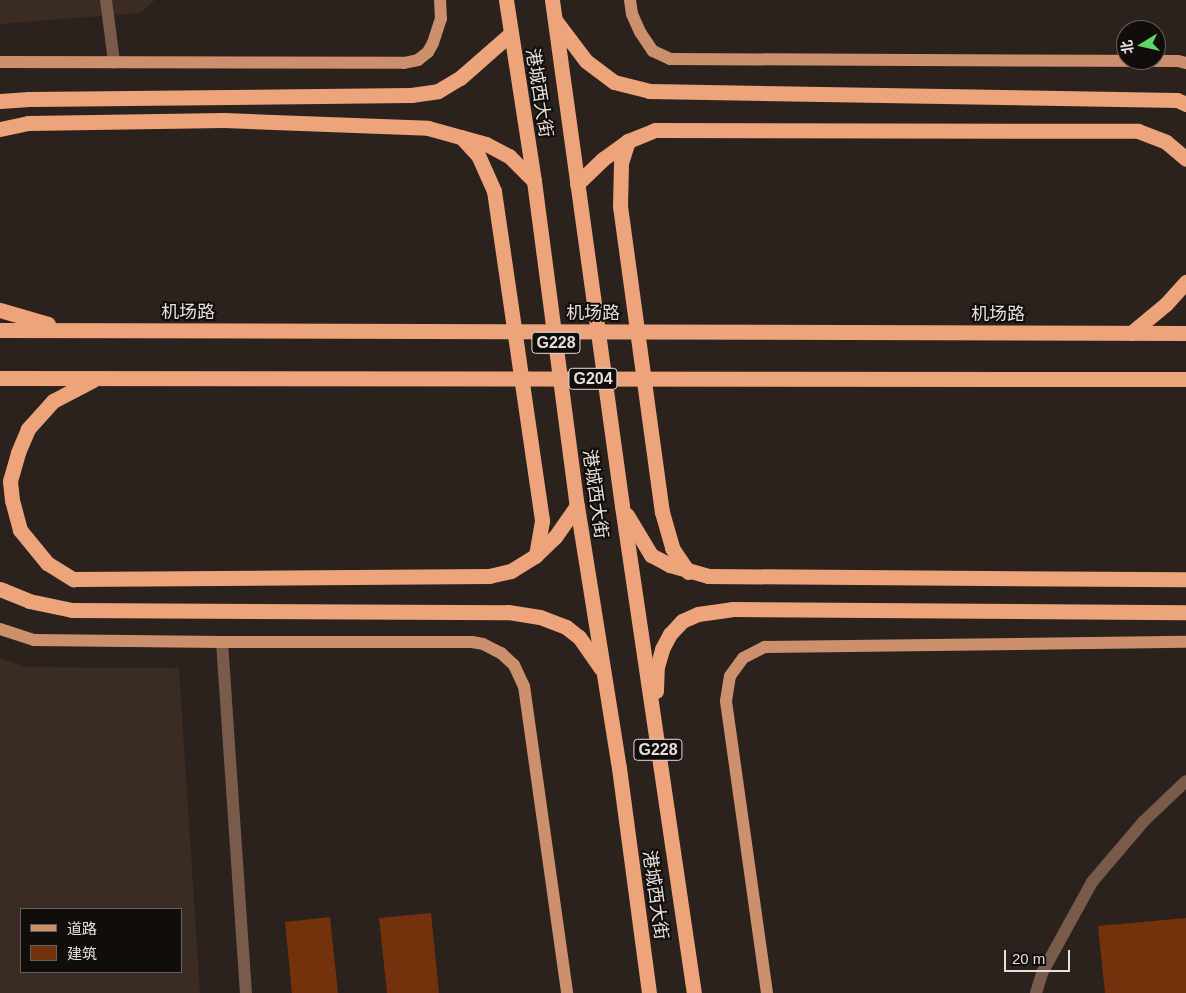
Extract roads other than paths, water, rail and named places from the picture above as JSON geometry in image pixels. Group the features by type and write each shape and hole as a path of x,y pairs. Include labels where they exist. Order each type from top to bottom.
{"highway":[{"name":"港城西大街","path":"506,0 534,181 577,506 604,673 649,993"},
{"name":"港城西大街","path":"552,0 622,506 694,993"},
{"path":"554,18 586,61 614,82 648,91 1177,100 1186,104"},
{"path":"0,101 29,99 411,95 438,91 460,78 510,34"},
{"path":"0,129 28,123 224,120 428,128 486,144 509,156 534,181"},
{"path":"577,184 603,158 628,141 655,130 1138,131 1166,142 1186,159"},
{"path":"460,136 478,155 494,191 542,521 535,556"},
{"path":"628,141 621,163 620,206 662,512 672,548 688,572"},
{"path":"1131,333 1166,304 1186,282"},
{"path":"0,310 34,321 79,330"},
{"name":"机场路","path":"0,330 1186,333"},
{"name":"G204","path":"0,378 1186,379"},
{"path":"96,379 53,401 28,429 18,453 10,481 12,500 20,530 48,563 74,579 489,576 510,571 535,556 555,536 577,506"},
{"path":"622,506 651,555 688,572 708,576 1186,579"},
{"path":"0,589 29,601 72,610 508,612 540,617 566,627 590,649 604,673"},
{"path":"661,767 657,667 662,649 670,634 682,621 698,614 732,609 1186,612"}],"main road":[{"path":"0,62 404,63 418,60 428,52 441,19 440,0"},
{"path":"630,0 632,14 640,32 653,50 670,59 1178,60 1186,63"},
{"path":"0,629 34,640 472,642 483,644 501,653 514,665 524,686 567,993"},
{"path":"767,993 726,700 730,676 743,658 765,647 1186,642"}],"street":[{"path":"106,0 114,62"},
{"path":"222,642 246,993"},
{"path":"1036,993 1042,973 1092,882 1143,822 1186,781"}]}
